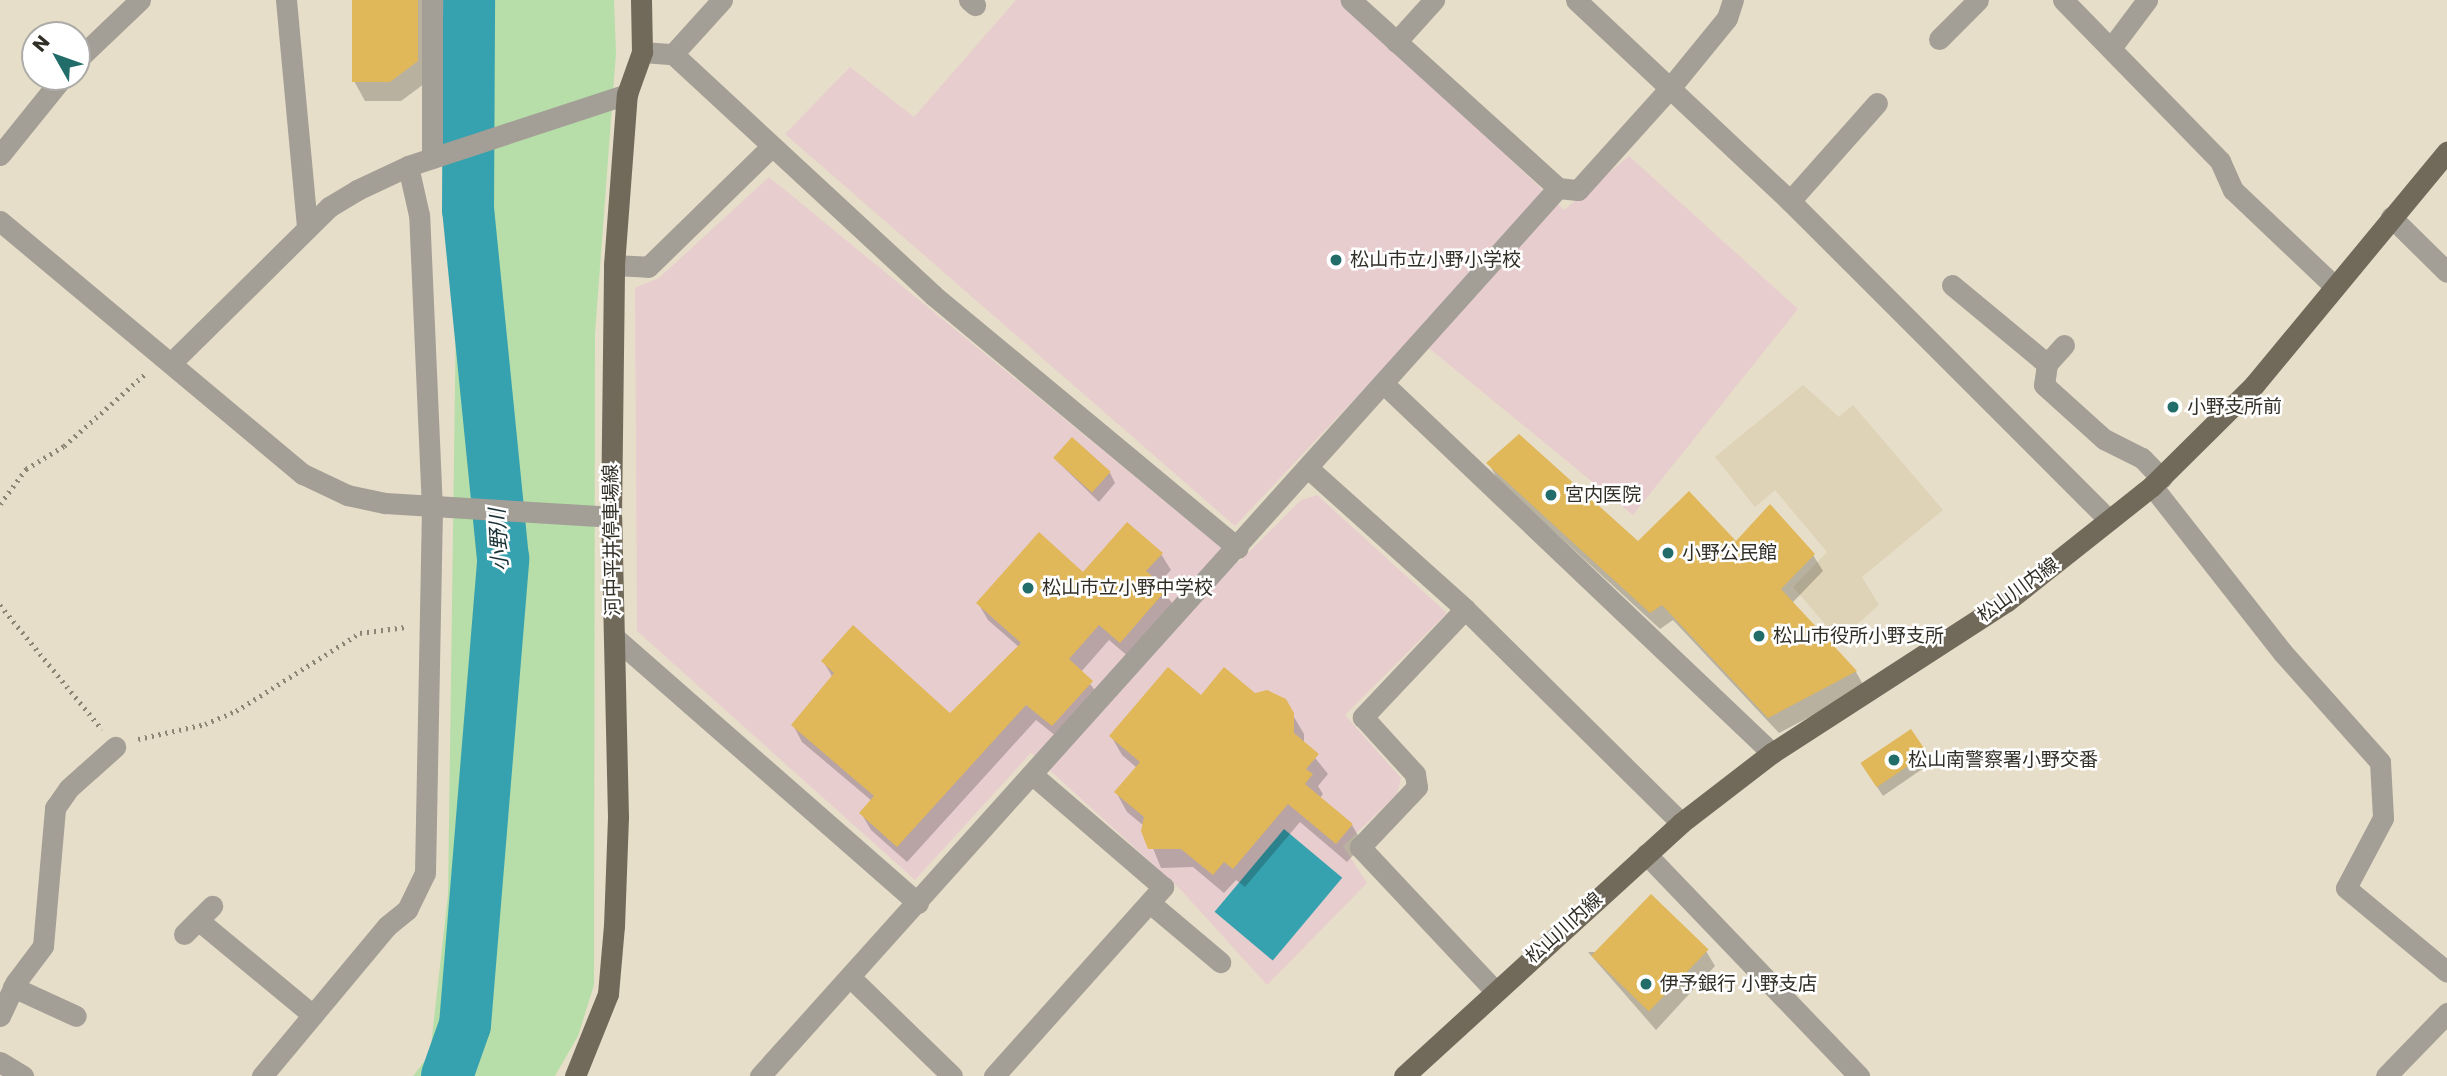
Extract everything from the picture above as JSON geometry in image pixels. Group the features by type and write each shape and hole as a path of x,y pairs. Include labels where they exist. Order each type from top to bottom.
{"main road":[{"name":"河中平井停車場線","path":"575,1076 608,994 614,926 618,817 611,517 614,265 623,95 642,52 641,0"},
{"name":"松山川内線","path":"1404,1076 1681,823 1772,753 2007,601 2156,482 2254,385 2447,152"}],"street":[{"path":"91,47 140,0"},
{"path":"286,0 307,229"},
{"path":"432,0 437,157"},
{"path":"673,54 722,0"},
{"path":"1351,0 1558,188 1578,190 1670,88 1727,18 1732,1"},
{"path":"1396,42 1434,0"},
{"path":"1576,0 1790,201 2109,520"},
{"path":"1939,38 1978,0"},
{"path":"2063,0 2220,161 2232,190 2334,286"},
{"path":"2111,48 2147,0"},
{"path":"642,52 673,54 933,295 1238,548"},
{"path":"0,155 53,91"},
{"path":"169,359 329,207 408,166 623,95"},
{"path":"1790,201 1877,103"},
{"path":"614,265 648,267 772,146"},
{"path":"262,1076 387,926 407,911 425,873 431,624 438,509 419,215 408,166"},
{"path":"760,1076 1385,385 1558,188"},
{"path":"2392,217 2447,272"},
{"path":"0,221 169,359 303,474 347,495 438,509 611,517"},
{"path":"1952,285 2047,364"},
{"path":"2064,345 2047,364 2044,385 2104,439 2142,458 2156,482 2283,653 2379,762 2382,818 2346,888 2447,972"},
{"path":"1385,385 1772,753"},
{"path":"1308,468 1465,609 1681,823"},
{"path":"1465,609 1363,717 1415,774 1417,787 1360,847 1495,991"},
{"path":"614,638 918,903"},
{"path":"0,1016 13,987 43,946 55,807 69,788 115,747"},
{"path":"994,1076 1163,887 1033,775"},
{"path":"1646,854 1857,1076"},
{"path":"1150,903 1220,961"},
{"path":"198,920 313,1015"},
{"path":"849,977 951,1076"},
{"path":"13,987 76,1016"},
{"path":"2386,1076 2447,1013"},
{"path":"0,1062 23,1076"}],"path":[{"path":"0,504 26,469 64,446 169,359"},
{"path":"0,606 115,747 236,711 360,633 431,624"}],"shaded area":[{"name":"松山市立小野小学校","path":"1016,0 1342,0 1564,210 1629,156 1798,309 1633,515 1414,336 1235,526 785,134 850,67 914,117"},
{"name":"松山市立小野中学校","path":"769,177 1239,562 1301,500 1317,495 1447,613 1345,715 1401,778 1397,794 1343,846 1367,883 1267,985 1181,890 1031,753 915,880 637,631 635,288 659,278"},
{"path":"1803,385 1839,417 1853,405 1943,510 1862,577 1879,605 1839,640 1793,587 1827,552 1775,490 1755,507 1715,457"}],"green space":[{"path":"455,0 614,0 616,53 595,334 594,985 578,1036 555,1076 413,1076 430,1054 448,895 458,167"}],"water":[{"path":"1284,829 1342,878 1273,961 1215,912"}],"building":[{"path":"352,0 418,0 418,61 390,82 352,82"},
{"path":"1519,434 1638,541 1689,491 1736,541 1770,504 1815,554 1781,589 1857,671 1768,718 1662,605 1650,613 1486,463"},
{"path":"1072,437 1111,472 1092,493 1053,458"},
{"path":"1127,522 1163,553 1146,571 1167,589 1120,643 1099,625 1069,659 1093,681 1052,726 1026,705 897,847 859,813 874,796 791,725 834,673 821,661 853,625 950,713 1021,643 976,603 1039,532 1083,572"},
{"path":"1168,667 1201,695 1224,667 1255,693 1267,690 1286,699 1294,713 1294,733 1319,754 1306,769 1313,774 1305,784 1353,824 1336,844 1288,804 1233,869 1224,862 1213,875 1181,849 1148,849 1141,831 1144,817 1114,792 1140,762 1109,736"},
{"name":"松山南警察署小野交番","path":"1911,729 1927,753 1877,787 1860,763"},
{"name":"伊予銀行 小野支店","path":"1651,894 1709,950 1649,1011 1591,956"}],"waterway":[{"name":"小野川","path":"447,1076 465,1025 503,559 468,210 469,0"}],"place":[{"name":"松山市立小野小学校","path":"1336,260"},
{"name":"小野支所前","path":"2173,407"},
{"name":"宮内医院","path":"1551,495"},
{"name":"小野公民館","path":"1668,553"},
{"name":"松山市立小野中学校","path":"1028,588"},
{"name":"松山市役所小野支所","path":"1759,636"},
{"name":"松山南警察署小野交番","path":"1894,760"},
{"name":"伊予銀行 小野支店","path":"1646,984"}]}
